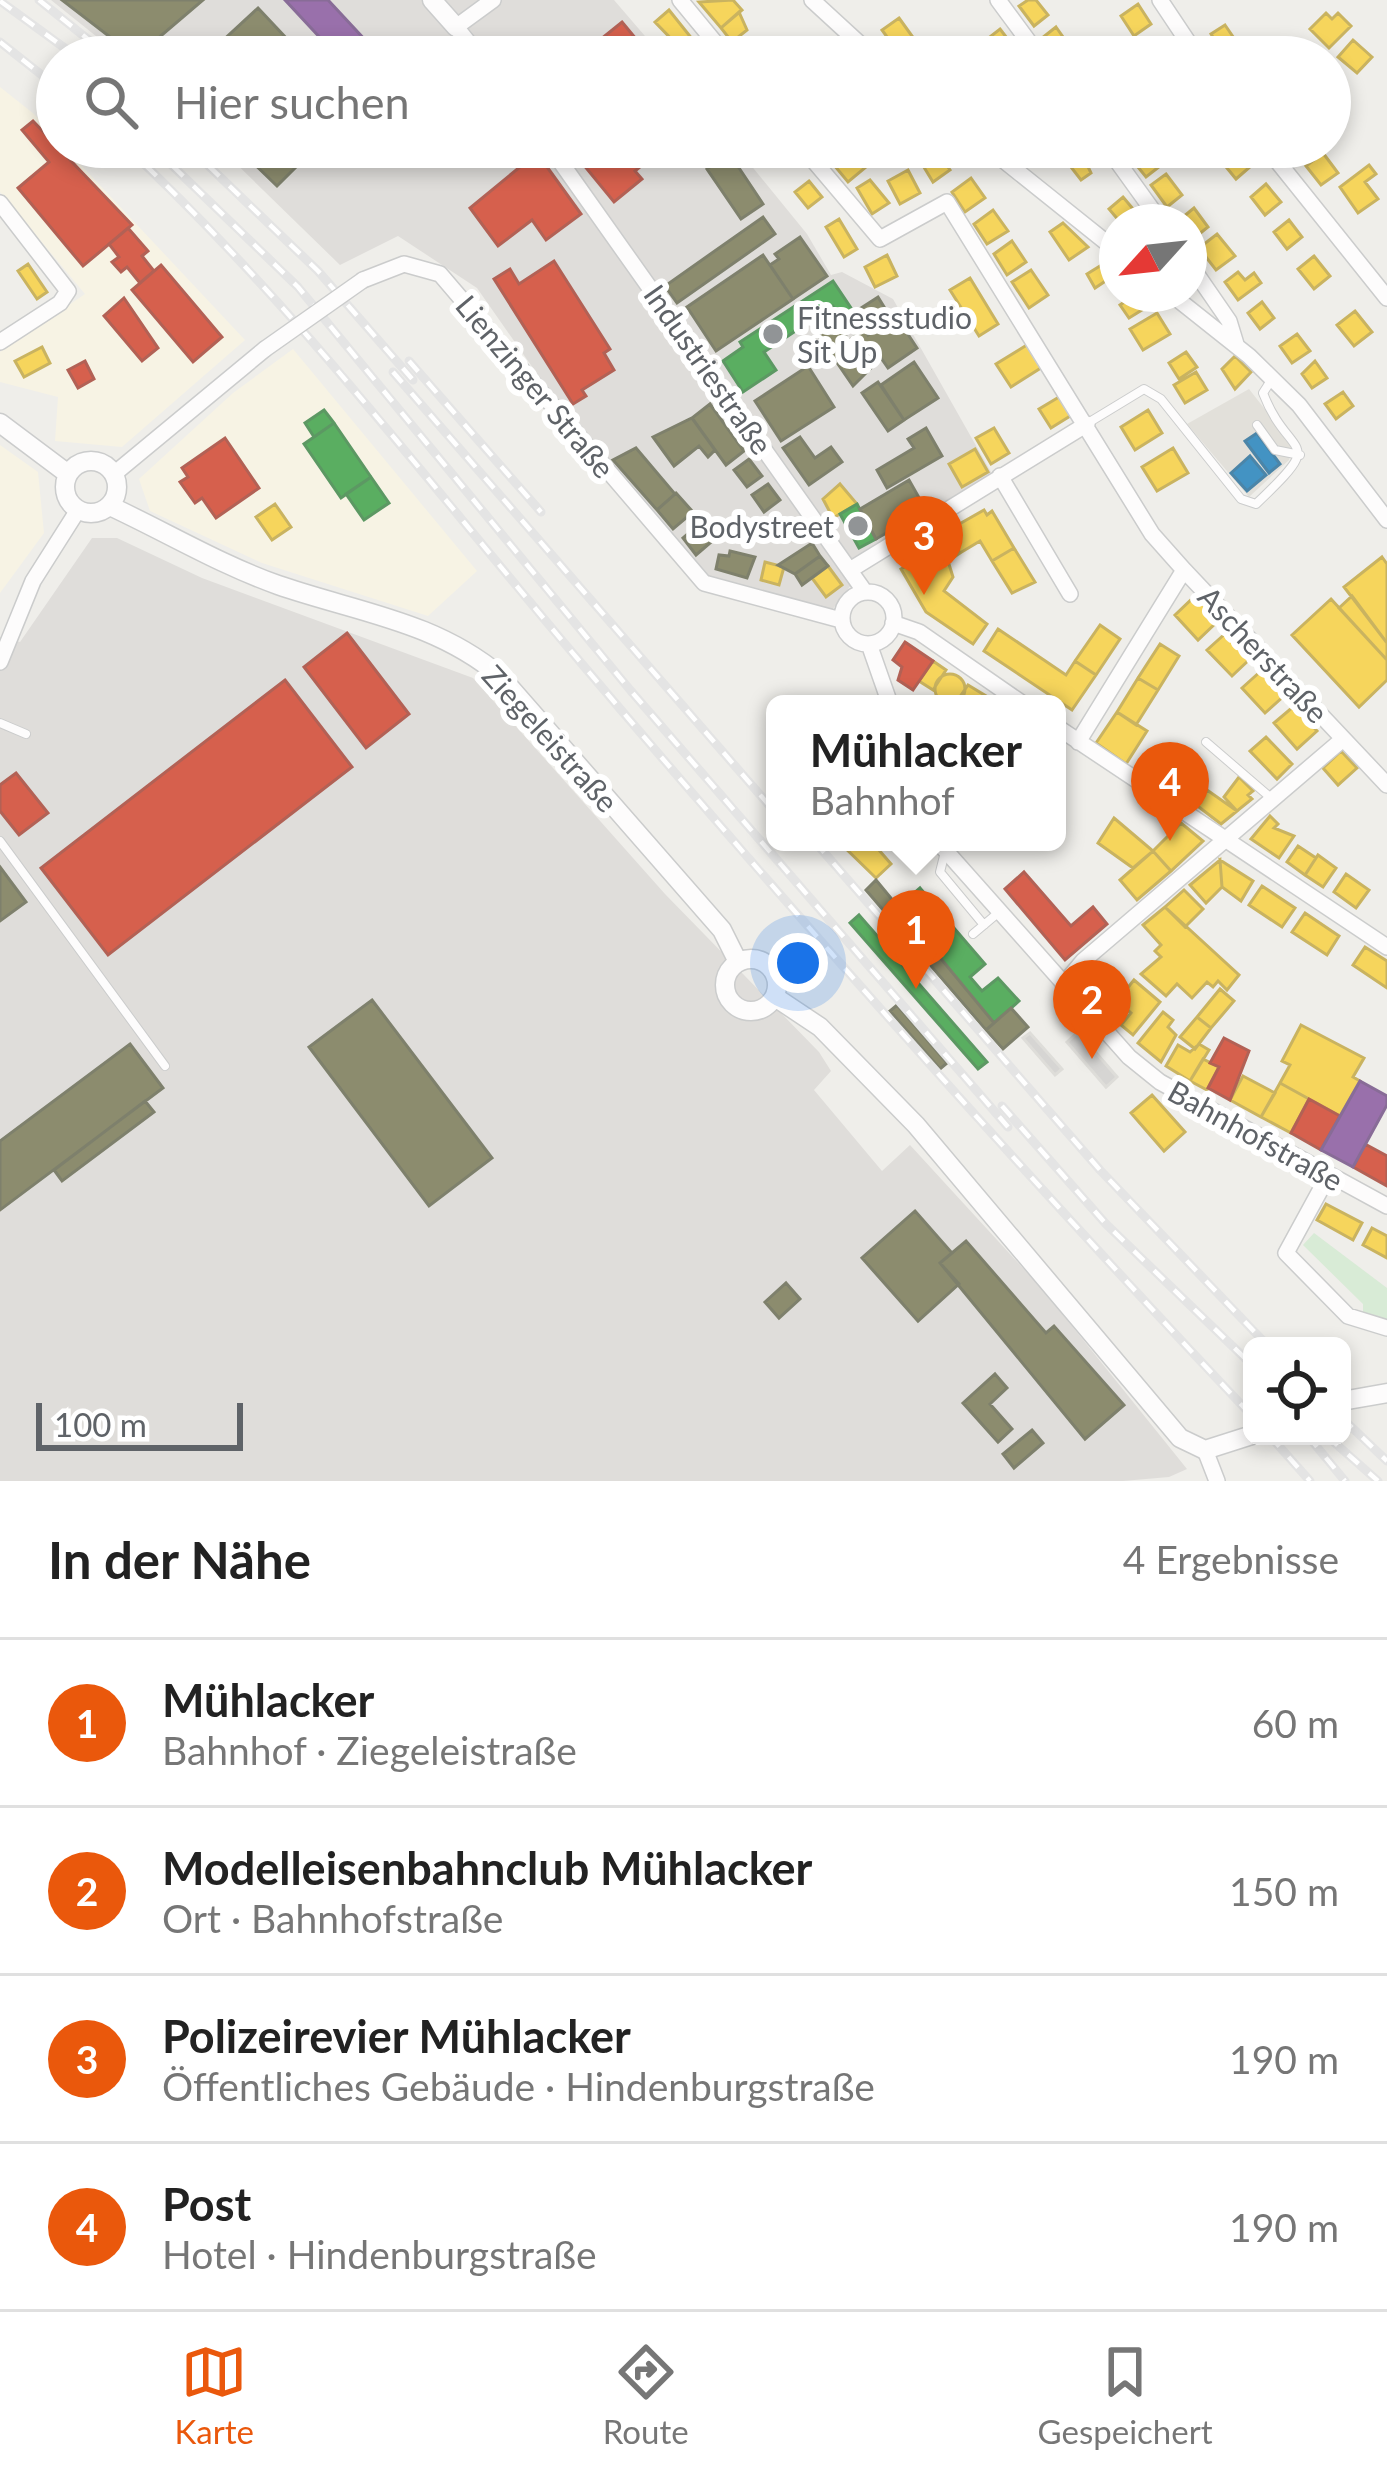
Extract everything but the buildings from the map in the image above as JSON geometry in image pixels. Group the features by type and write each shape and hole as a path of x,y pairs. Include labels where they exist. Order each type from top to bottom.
{"street":[{"path":"432,0 463,36"},
{"path":"456,27 493,0"},
{"path":"680,0 710,36"},
{"path":"812,0 851,36"},
{"path":"998,0 1025,36"},
{"path":"1160,0 1184,36"},
{"name":"Industriestraße","path":"565,168 865,592"},
{"name":"Ascherstraße","path":"820,168 880,239 947,202 1152,535 1387,785"},
{"path":"1013,168 1099,237"},
{"path":"1122,168 1148,204"},
{"path":"1283,168 1387,298"},
{"path":"0,203 68,291 60,303 0,342"},
{"name":"Lienzinger Straße","path":"114,473 265,349 363,280 404,264 440,274 704,583 842,620"},
{"path":"1207,289 1229,321 1236,344"},
{"path":"1194,312 1273,377 1387,520"},
{"path":"0,423 68,474"},
{"path":"850,570 1087,424"},
{"path":"91,460 114,473 117,490 110,506 94,514 78,511 64,490 68,474 91,460"},
{"path":"1000,476 1070,594"},
{"name":"Ziegeleistraße","path":"110,506 274,584 417,625 473,654 500,676 722,930 739,962"},
{"path":"0,662 6,617 78,511"},
{"path":"1078,742 1184,570"},
{"path":"865,592 887,600 893,623 882,640 869,644 853,640 842,620 845,604 865,592"},
{"path":"893,623 919,632 1010,695"},
{"path":"869,644 887,695"},
{"path":"1066,733 1387,947"},
{"path":"1063,985 1083,962 1343,739"},
{"name":"Bahnhofstraße","path":"946,851 1129,1058 1160,1082 1387,1206"},
{"name":"Ziegeleistraße","path":"754,959 770,966 777,981 775,997 754,1012 730,1002 727,975 739,962 754,959"},
{"name":"Ziegeleistraße","path":"775,997 820,1027 888,1096 1170,1429 1205,1450"},
{"path":"1328,1176 1286,1253 1348,1316 1387,1328"},
{"path":"1351,1399 1387,1393"},
{"path":"1210,1479 1205,1450 1243,1438"}],"lane":[{"path":"1087,424 1144,389 1160,399 1250,505 1296,466 1300,455 1298,443 1263,393 1273,377"},
{"path":"1257,425 1275,450 1300,455"},
{"path":"0,723 26,734"},
{"path":"1206,742 1271,798"},
{"path":"0,841 165,1066"},
{"path":"942,851 940,872 984,925"},
{"path":"974,934 998,914"}],"shaded area":[{"path":"51,0 614,0 645,36 96,36"},
{"path":"0,87 36,116 36,168 84,168 245,340 122,447 55,441 58,397 0,382 0,352 85,294 0,192"},
{"path":"241,168 753,168 807,234 831,275 842,272 893,299 1000,488 867,564 832,610 706,576 542,381 477,288 398,236 340,265"},
{"path":"293,349 477,571 428,616 262,563 150,511 139,479 233,393"},
{"path":"1249,389 1293,445 1289,460 1249,497 1187,424"},
{"path":"0,445 38,472 44,533 0,593"},
{"path":"92,538 117,538 202,578 473,678 665,894 819,1052 831,1071 814,1090 882,1171 910,1145 1043,1290 1187,1469 1169,1477 1123,1481 0,1481 0,637 20,642"}],"green space":[{"path":"1314,1233 1387,1288 1387,1321 1363,1314 1363,1304 1303,1245"}],"railway":[{"path":"39,0 84,36"},
{"path":"0,1 48,36"},
{"path":"0,42 36,70"},
{"path":"148,168 305,333 829,950 1243,1406"},
{"path":"175,168 298,287 766,847"},
{"path":"211,168 318,271 413,380"},
{"path":"409,361 541,512"},
{"path":"393,372 766,802"},
{"path":"769,851 1008,1127"},
{"path":"823,851 1100,1170 1259,1337"},
{"path":"1002,1106 1106,1224 1243,1356"},
{"path":"1351,1427 1387,1461"},
{"path":"1278,1445 1310,1481"},
{"path":"1315,1445 1345,1481"},
{"path":"1337,1445 1378,1481"}],"place":[{"name":"Fitnessstudio Sit Up","path":"773,334"},
{"name":"Bodystreet","path":"858,526"},
{"name":"Polizeirevier Mühlacker","path":"924,595"},
{"name":"Post","path":"1170,841"},
{"name":"Mühlacker","path":"916,989"},
{"name":"Modelleisenbahnclub Mühlacker","path":"1092,1059"}]}
